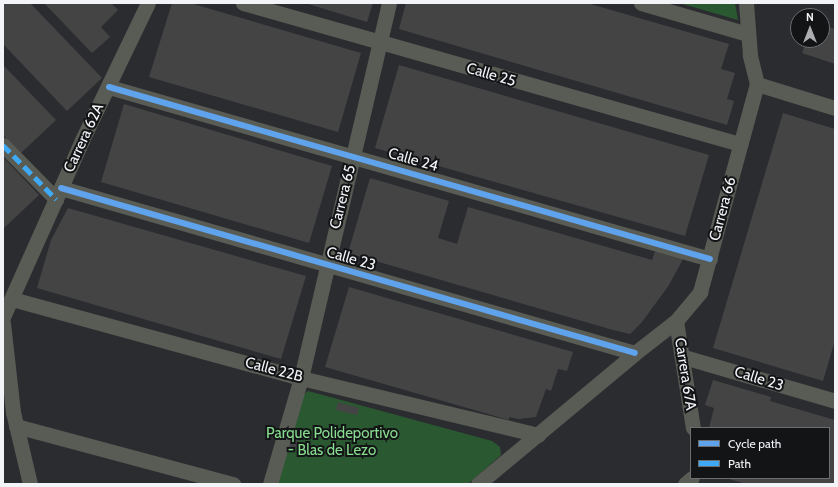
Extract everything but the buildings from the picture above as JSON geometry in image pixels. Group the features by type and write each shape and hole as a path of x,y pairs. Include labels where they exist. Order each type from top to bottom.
{"street":[{"name":"Carrera 62A","path":"6,305 148,3"},
{"name":"Calle 25","path":"243,3 379,43 740,144"},
{"name":"Carrera 65","path":"270,484 301,378 389,3"},
{"path":"746,3 751,67 757,84 835,108"},
{"path":"649,4 748,34"},
{"name":"Carrera 66","path":"478,484 635,353 676,321 700,292 757,84"},
{"name":"Calle 24","path":"109,87 710,259"},
{"path":"3,145 58,193"},
{"name":"Calle 23","path":"58,193 327,265 635,353"},
{"name":"Calle 22B","path":"6,305 538,435"},
{"name":"Carrera 67A","path":"676,321 684,357 693,427"},
{"path":"3,323 6,365 16,426 30,484"},
{"name":"Calle 23","path":"684,357 834,398"},
{"path":"16,426 234,484"}],"green space":[{"path":"679,3 735,3 738,20"},
{"name":"Parque Polideportivo - Blas de Lezo","path":"308,391 492,441 500,447 501,455 468,484 276,484 301,397"}],"marked path":[{"path":"3,145 56,199"}],"cycle path":[{"path":"109,87 710,259"},
{"path":"61,188 635,353"}]}
